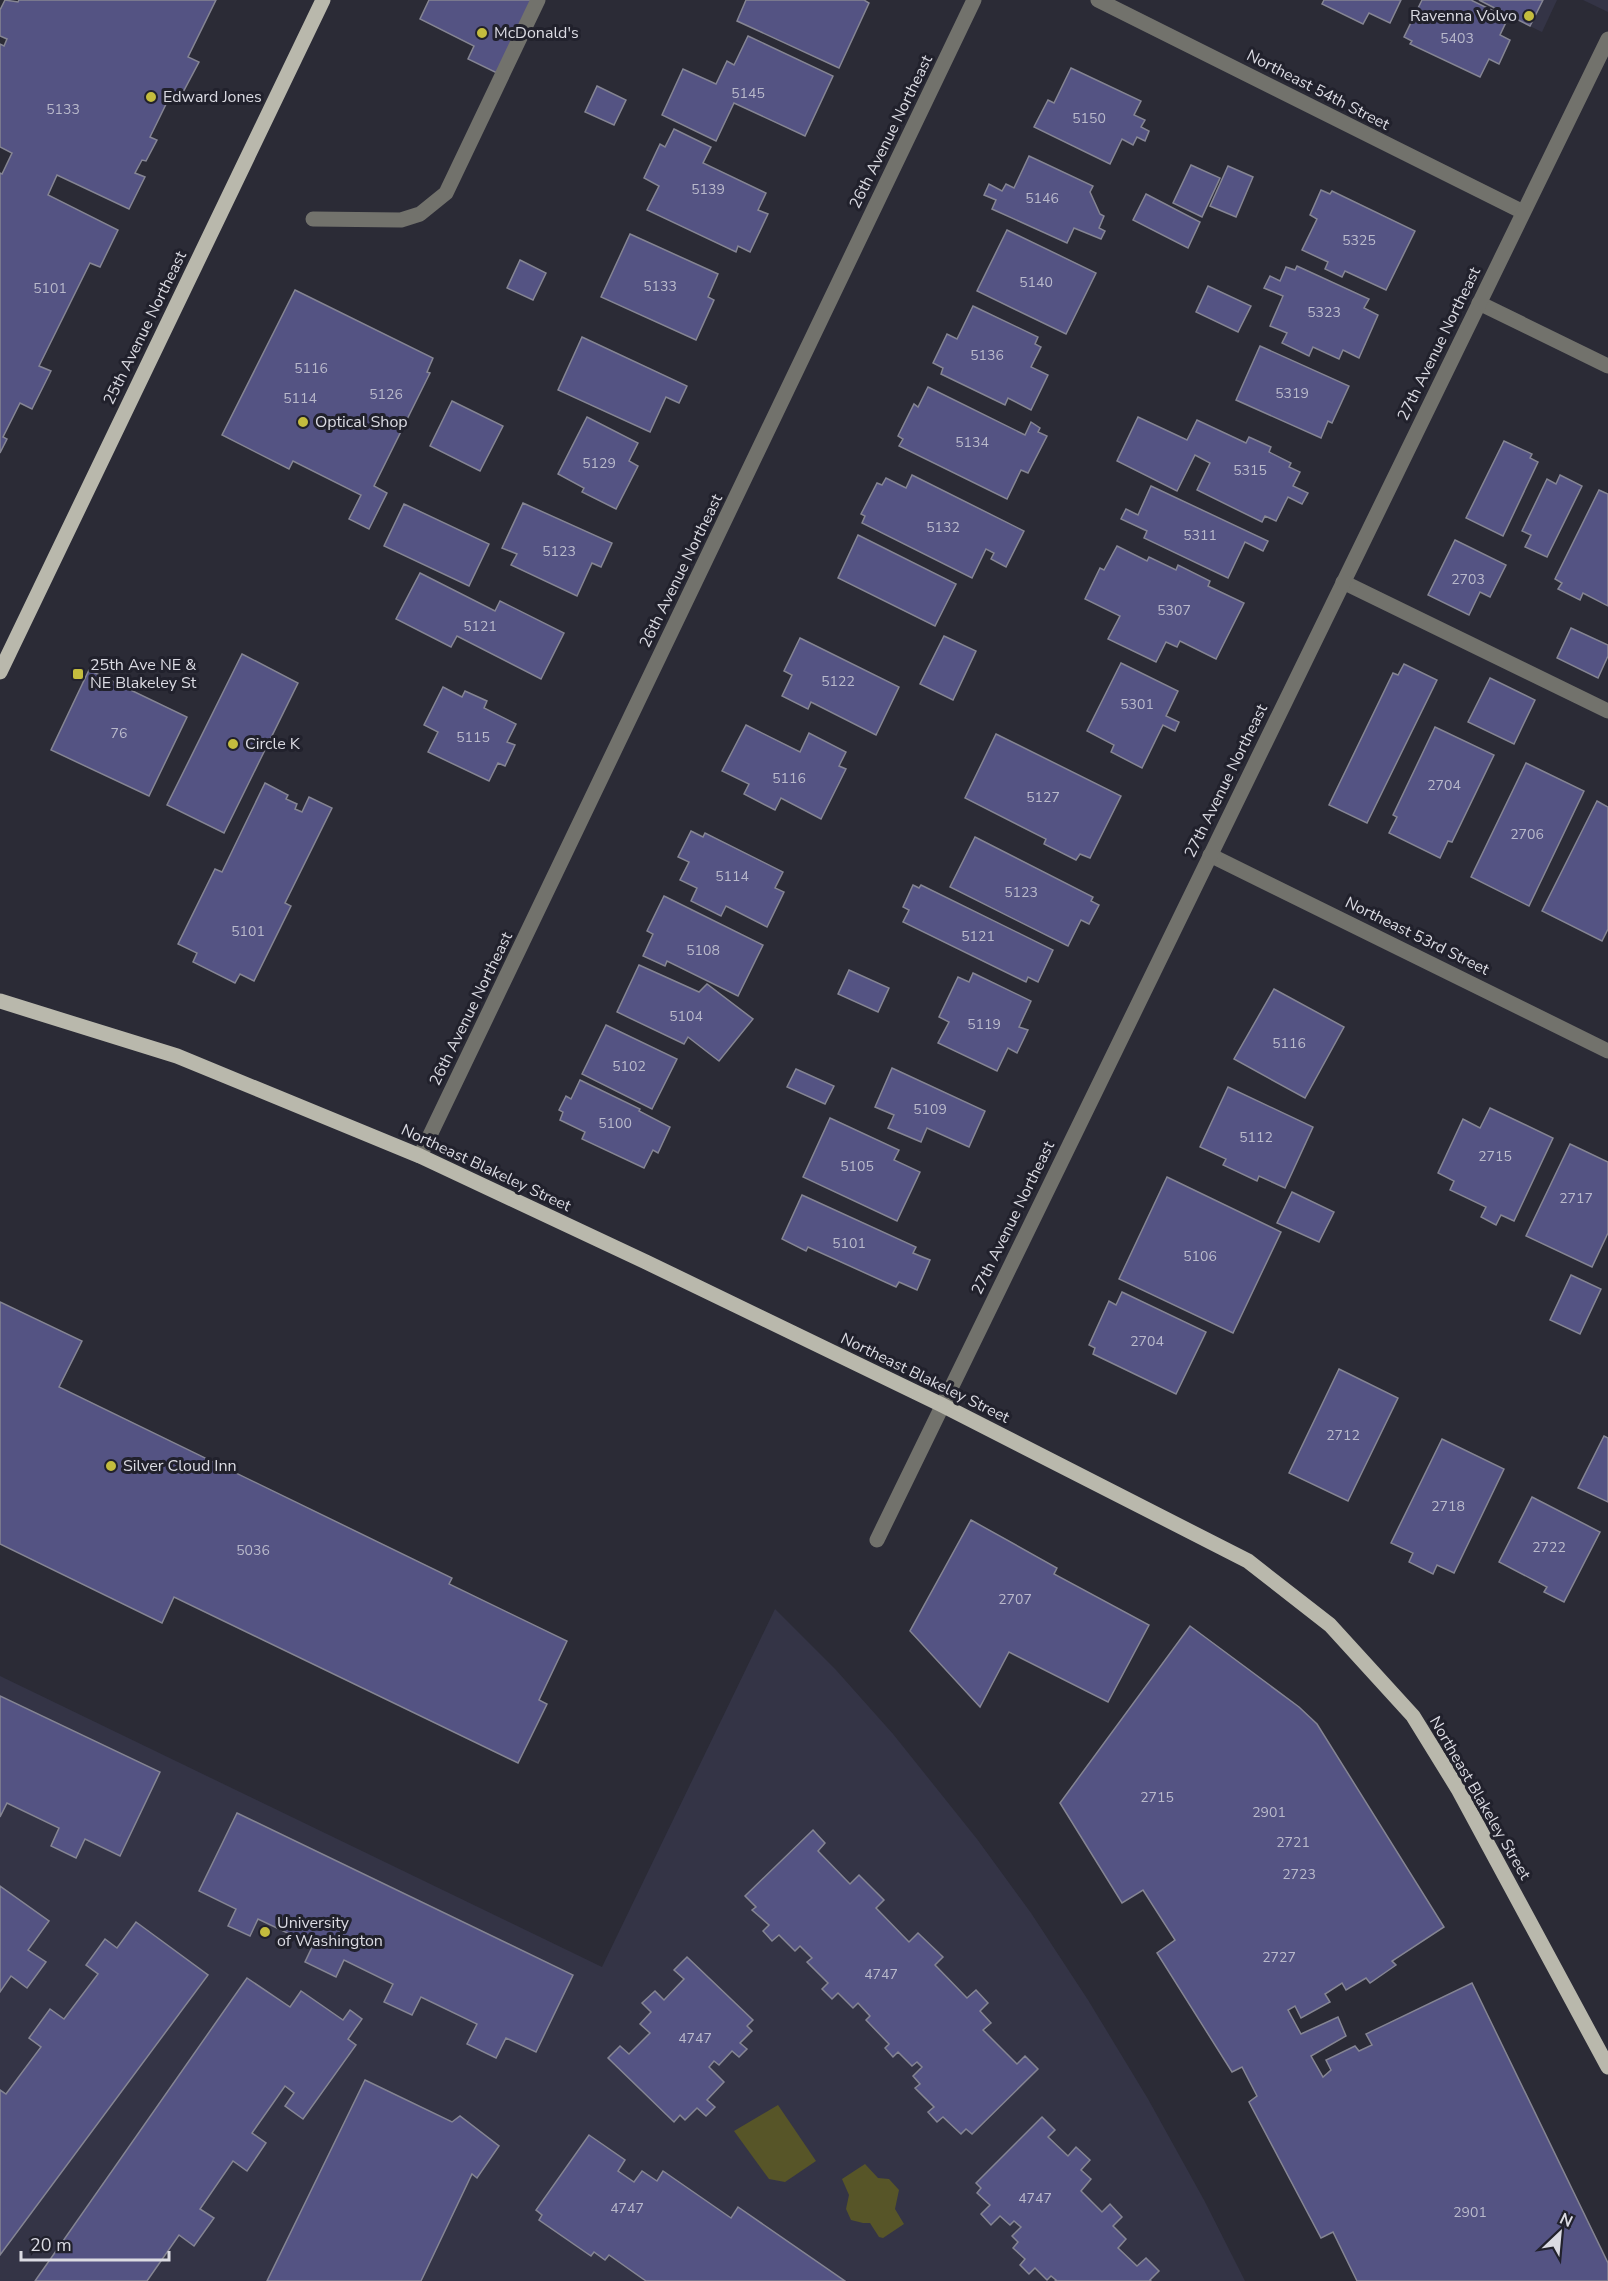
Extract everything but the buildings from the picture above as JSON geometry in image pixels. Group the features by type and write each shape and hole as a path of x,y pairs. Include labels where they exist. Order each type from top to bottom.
{"main road":[{"name":"25th Avenue Northeast","path":"0,672 323,0"},
{"name":"Northeast Blakeley Street","path":"0,1001 177,1056 420,1156 942,1405 1248,1561 1330,1625 1413,1716 1458,1789 1608,2067"}],"street":[{"path":"313,219 401,220 420,214 446,193 538,0"},
{"name":"26th Avenue Northeast","path":"420,1156 974,0"},
{"name":"Northeast 54th Street","path":"1098,0 1523,212"},
{"name":"27th Avenue Northeast","path":"877,1540 1608,39"},
{"path":"1479,303 1608,366"},
{"path":"1343,582 1608,711"},
{"name":"Northeast 53rd Street","path":"1210,855 1608,1050"}],"shaded area":[{"name":"Ravenna Volvo","path":"1476,0 1557,0 1542,32"},
{"path":"1583,0 1608,0 1608,12"},
{"name":"University of Washington","path":"775,1609 836,1670 893,1734 977,1839 1031,1913 1088,2000 1148,2099 1204,2200 1245,2281 0,2281 0,1676 602,1967"},
{"path":"778,2105 816,2161 785,2182 769,2179 734,2131"},
{"path":"865,2164 878,2178 889,2179 899,2190 895,2209 904,2224 883,2238 879,2237 870,2223 851,2220 846,2209 849,2195 842,2179"}],"place":[{"name":"Ravenna Volvo","path":"1529,16"},
{"name":"McDonald's","path":"482,33"},
{"name":"Edward Jones","path":"151,97"},
{"name":"Optical Shop","path":"303,422"},
{"name":"25th Ave NE & NE Blakeley St","path":"78,674"},
{"name":"Circle K","path":"233,744"},
{"name":"Silver Cloud Inn","path":"111,1466"},
{"name":"University of Washington","path":"265,1932"}]}
